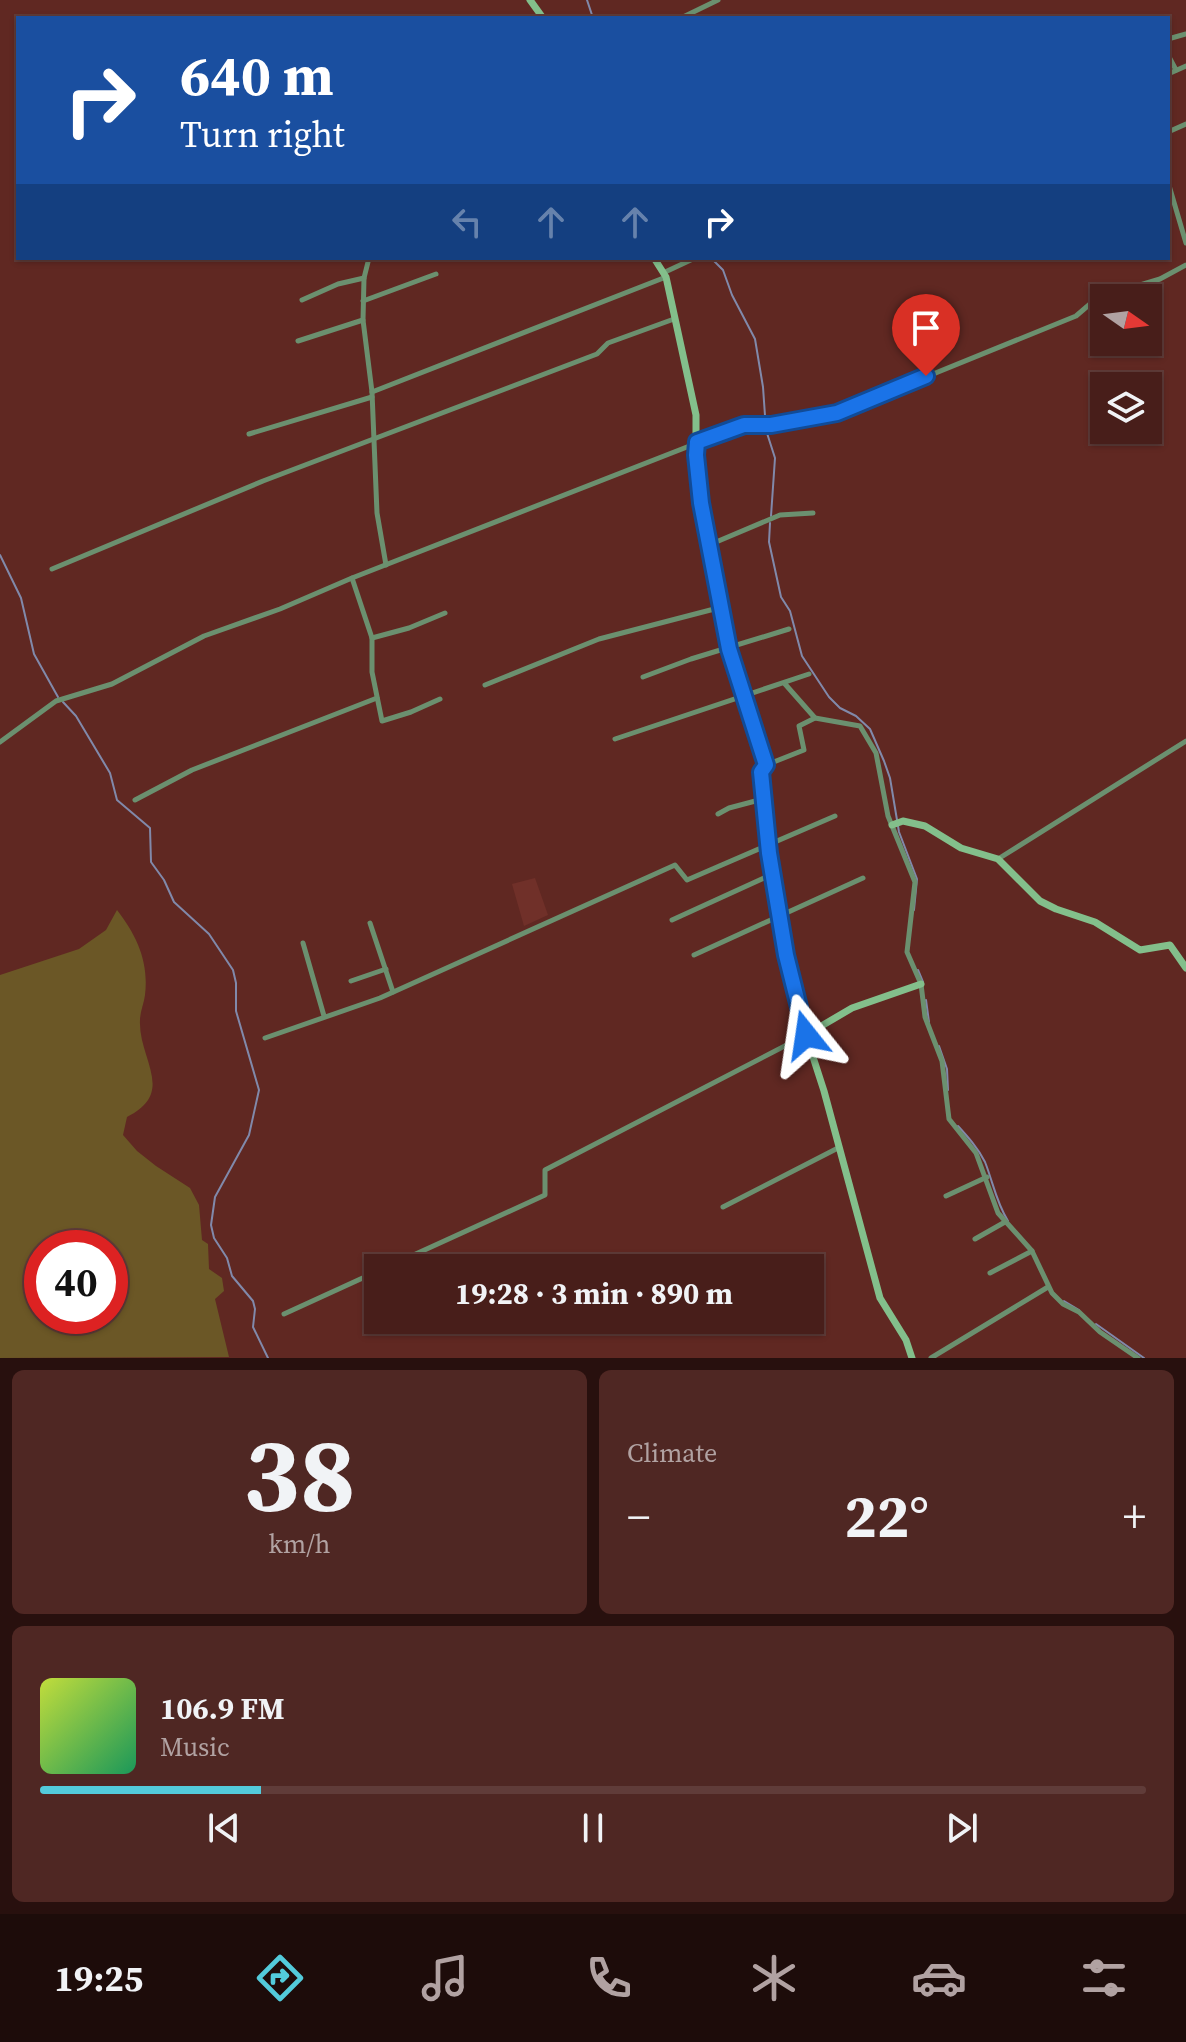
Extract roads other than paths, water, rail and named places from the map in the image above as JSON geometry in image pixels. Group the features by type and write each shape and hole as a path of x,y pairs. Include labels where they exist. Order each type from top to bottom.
{"street":[{"path":"685,16 718,0"},
{"path":"1170,59 1176,70"},
{"path":"1170,73 1186,66"},
{"path":"1170,189 1186,243"},
{"path":"368,260 364,278 363,320 372,395 377,513 386,565"},
{"path":"655,260 664,275 696,415 698,475 729,649 766,765"},
{"path":"249,434 372,395 664,275 691,260"},
{"path":"0,742 56,701 112,684 158,657 204,636 280,609 744,425 771,425 837,413 1076,316 1097,298 1160,279 1186,265"},
{"path":"363,301 436,274"},
{"path":"302,300 338,284 364,278"},
{"path":"52,569 372,438 597,354 608,343 674,319"},
{"path":"298,341 363,320"},
{"path":"709,545 780,515 813,513"},
{"path":"352,578 372,638 372,672 384,721 440,699"},
{"path":"485,685 599,639 722,607"},
{"path":"372,638 409,628 445,613"},
{"path":"643,677 789,629"},
{"path":"615,739 809,674"},
{"path":"785,684 815,718 852,723 866,732 881,769 892,825 915,882 907,952 921,984 925,1017 945,1073 949,1119 972,1147 1005,1222 1032,1251 1048,1287 1058,1299 1138,1358"},
{"path":"135,800 192,770 377,698"},
{"path":"815,718 799,726 804,750 766,765 761,772 773,874 786,955 806,1035 880,1298 906,1340 912,1358"},
{"path":"998,859 1186,741"},
{"path":"718,814 763,799"},
{"path":"265,1038 393,992 675,865 687,880 835,816"},
{"path":"892,825 903,821 925,826 961,848 998,859 1040,901 1095,922 1140,950 1170,945 1186,968"},
{"path":"672,920 773,874"},
{"path":"694,955 863,878"},
{"path":"370,923 393,992"},
{"path":"303,943 324,1016"},
{"path":"351,981 386,969"},
{"path":"416,1254 545,1195 545,1170 806,1035 852,1008 921,984"},
{"path":"723,1207 838,1148"},
{"path":"946,1196 987,1177"},
{"path":"975,1239 1005,1222"},
{"path":"990,1273 1032,1251"},
{"path":"284,1314 364,1277"},
{"path":"931,1358 1048,1287"}],"waterway":[{"path":"587,0 592,16"},
{"path":"713,260 723,270 755,339 766,430 775,458 771,516"},
{"path":"770,523 769,542 781,597 790,611 802,656 829,697 870,729 884,761 899,832 917,879 914,910"},
{"path":"0,555 21,598 34,654 58,697"},
{"path":"63,702 76,716 110,773 117,800 150,828 151,862 174,902 209,934 233,970 236,1011 259,1090 249,1135 215,1197 211,1225 232,1276 253,1301 253,1327 268,1358"},
{"path":"918,970 923,982"},
{"path":"926,1000 929,1022"},
{"path":"939,1046 947,1069 948,1090"},
{"path":"958,1126 985,1162 1008,1221"},
{"path":"1064,1301 1079,1310"},
{"path":"1096,1324 1144,1358"}]}
